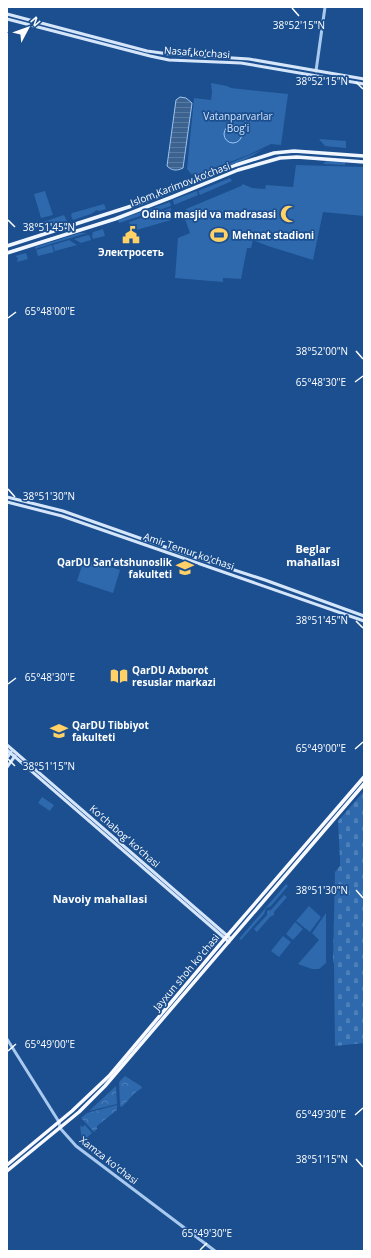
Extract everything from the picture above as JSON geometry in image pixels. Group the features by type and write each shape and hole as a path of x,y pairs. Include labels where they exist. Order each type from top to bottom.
{"highway":[{"name":"Jayxun shoh ko'chasi","path":"7,1164 59,1122 98,1088 110,1075 226,937 364,777"},
{"name":"Jayxun shoh ko'chasi","path":"7,1171 60,1128 93,1099 105,1086 364,784"},
{"path":"330,816 334,820"},
{"path":"307,844 310,848"},
{"path":"257,901 261,904"}],"main road":[{"name":"Nasaf ko‘chasi","path":"7,14 147,51 169,54 249,59 364,79"},
{"name":"Nasaf ko‘chasi","path":"7,19 170,60 241,63 364,84"},
{"name":"Islom Karimov ko‘chasi","path":"7,246 141,203 256,158 283,152 364,156"},
{"name":"Islom Karimov ko‘chasi","path":"7,253 115,219 253,165 280,158 297,157 364,162"},
{"path":"224,170 226,175"},
{"name":"Amir Temur ko'chasi","path":"7,497 63,511 364,616"},
{"name":"Amir Temur ko'chasi","path":"7,502 62,516 364,621"},
{"path":"236,576 237,571"},
{"name":"Ko‘chabog‘ ko‘chasi","path":"7,745 11,752"},
{"name":"Ko‘chabog‘ ko‘chasi","path":"7,750 15,755 230,940"},
{"path":"7,758 11,752"},
{"path":"7,767 15,755"}],"street":[{"path":"316,71 325,7"},
{"path":"7,1039 59,1122 60,1128"},
{"name":"Xamza ko'chasi","path":"60,1128 79,1148 215,1251"}],"green space":[{"name":"Vatanparvarlar Bog'i","path":"211,83 231,88 288,94 281,145 271,144 248,155 196,175 191,174 187,169 194,98 211,100"},
{"path":"319,139 346,141 346,148 325,146"},
{"path":"264,149 246,159 197,179 195,178"},
{"path":"326,161 345,162 345,165 323,164"},
{"path":"296,165 364,167 364,216 323,212 313,260 253,240 251,248 247,248 241,279 223,278 223,282 175,278 178,238 190,233 185,219 189,217 186,209 243,184 252,188 265,189 266,185 293,187"},
{"path":"230,178 232,181 200,195 198,191"},
{"path":"45,191 53,215 41,218 34,194"},
{"path":"197,191 198,195 174,205 173,200"},
{"path":"170,202 171,206 119,223 118,220"},
{"path":"104,204 106,209 99,211 97,210 91,214 73,220 71,216 72,213"},
{"path":"171,208 171,220 133,231 129,222"},
{"path":"64,215 67,221 44,228 43,222"},
{"path":"103,229 105,236 93,239 93,232"},
{"path":"80,233 87,233 35,249 35,247"},
{"path":"88,235 90,236 91,240 81,243 74,239"},
{"path":"69,240 77,245 55,251 53,245"},
{"path":"52,245 54,252 38,256 36,250"},
{"path":"26,253 28,259 17,262 18,258 15,256"},
{"path":"84,559 120,570 113,593 77,581"},
{"path":"364,791 364,1043 335,1046 333,962 335,872 340,866 338,821"},
{"path":"42,797 54,805 50,811 38,803"},
{"path":"286,884 288,886 271,906 266,908 264,914 241,940 239,939"},
{"path":"284,895 287,897 274,912 274,915 270,917 257,932 254,929 267,915 267,911 271,910"},
{"path":"309,906 321,917 310,932 296,921"},
{"path":"326,913 326,963 319,969 312,969 298,964 319,940 312,933"},
{"path":"295,922 303,929 293,940 286,934"},
{"path":"283,936 291,942 279,957 271,951"},
{"path":"125,1076 142,1088 122,1107 120,1106 119,1082"},
{"path":"116,1086 117,1104 89,1111"},
{"path":"117,1105 117,1110 97,1126 97,1129 94,1132 81,1118 87,1113"},
{"path":"80,1125 82,1127 85,1125 92,1133 82,1142"}],"shaded area":[{"path":"180,97 186,98 192,103 183,168 175,170 167,166 176,100"}],"waterway":[{"path":"229,125 237,125 242,130 242,134 240,141 237,143 229,143 224,138 224,130 229,125"}],"place":[{"name":"Odina masjid va madrasasi","path":"289,214"},
{"name":"Электросеть","path":"131,235"},
{"name":"Mehnat stadioni","path":"219,235"},
{"name":"QarDU San‘atshunoslik fakulteti","path":"185,568"},
{"name":"QarDU Axborot resuslar markazi","path":"119,676"},
{"name":"QarDU Tibbiyot fakulteti","path":"59,731"}],"district":[{"name":"Beglar mahallasi","path":"313,554"},
{"name":"Navoiy mahallasi","path":"100,898"}]}
